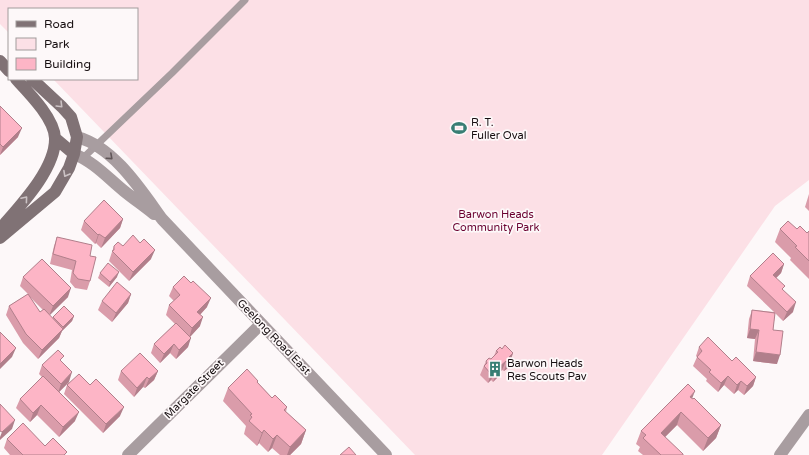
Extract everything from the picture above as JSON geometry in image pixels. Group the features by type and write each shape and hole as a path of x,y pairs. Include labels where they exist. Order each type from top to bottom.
{"street":[{"path":"0,52 8,58"},
{"path":"0,61 8,70"},
{"path":"0,229 42,177 52,151 54,138 50,124 40,108 17,80"},
{"path":"0,238 55,192 79,156 77,137 71,118 62,106 33,80"},
{"name":"Geelong Road East","path":"77,137 86,139 96,145 110,156 136,182 162,219 386,455"},
{"path":"54,138 77,137"},
{"path":"54,138 79,156"},
{"name":"Geelong Road East","path":"79,156 94,165 125,192 162,219"},
{"name":"Margate Street","path":"128,455 261,324"},
{"path":"780,455 809,415"}],"lane":[{"path":"79,156 96,145 172,73 245,0"}],"green space":[{"name":"Barwon Heads Community Park","path":"0,0 809,0 809,180 775,206 602,455 415,455 54,80 138,80 138,8 8,8 8,32 0,24"}],"building":[{"path":"0,106 22,128 3,147 0,144"},
{"path":"104,200 123,219 105,238 99,234 98,235 84,221"},
{"path":"788,221 797,229 800,226 807,233 809,231 809,261 780,229"},
{"path":"133,235 140,243 144,239 155,250 133,272 112,251 118,242 123,246"},
{"path":"57,237 92,245 90,256 96,257 90,281 78,279 73,273 76,261 53,254"},
{"path":"773,253 784,264 773,275 785,286 782,289 796,302 787,312 750,276"},
{"path":"42,259 71,288 53,306 23,277"},
{"path":"108,263 119,272 110,282 100,273"},
{"path":"184,276 191,283 193,281 211,298 197,312 203,317 192,328 169,305 180,295 173,287"},
{"path":"117,282 131,294 116,313 102,301"},
{"path":"28,294 40,312 44,309 63,329 42,350 26,334 9,306"},
{"path":"64,306 74,316 63,327 53,317"},
{"path":"752,310 775,313 773,330 783,331 780,355 756,352 759,330 750,329"},
{"path":"176,323 191,338 179,350 174,344 164,354 154,344"},
{"path":"0,332 16,348 0,364"},
{"path":"708,337 732,361 736,357 756,377 747,386 741,381 737,385 728,376 721,383 709,372 711,370 697,357 702,351 699,347"},
{"path":"505,345 513,353 509,357 511,359 499,367 500,369 496,372 495,371 491,374 484,366 487,363 486,361 489,358 491,359 498,352 496,351 500,347 502,349"},
{"path":"58,350 64,356 60,360 72,372 61,384 42,365"},
{"path":"140,353 158,371 149,379 147,377 137,388 121,371"},
{"path":"247,369 272,398 275,395 287,407 284,410 306,430 290,447 277,435 273,439 264,430 262,433 249,421 252,417 250,415 252,414 228,388"},
{"path":"79,374 90,385 96,379 124,407 106,424 67,385"},
{"path":"43,376 79,412 63,427 41,405 33,413 20,399"},
{"path":"688,384 695,391 690,397 693,399 694,398 721,425 708,438 681,412 661,433 683,455 661,455 643,438 646,435 641,431"},
{"path":"0,404 15,420 2,432 0,431"},
{"path":"23,423 45,446 53,438 67,452 64,455 23,455 7,439"},
{"path":"349,447 356,455 340,455"}],"place":[{"name":"R. T. Fuller Oval","path":"459,128"},
{"name":"Barwon Heads Res Scouts Pav","path":"495,369"}]}
